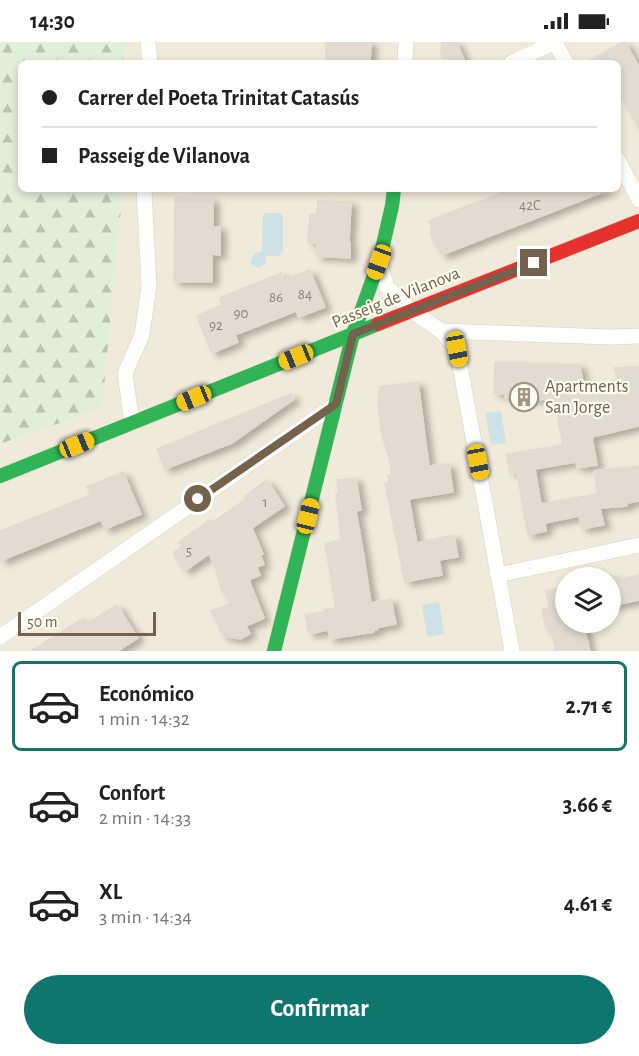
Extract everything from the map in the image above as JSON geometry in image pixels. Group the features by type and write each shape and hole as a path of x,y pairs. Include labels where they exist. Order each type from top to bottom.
{"street":[{"path":"148,42 150,60"},
{"path":"405,60 406,42"},
{"path":"517,60 555,42 564,60"},
{"path":"621,166 639,200"},
{"path":"132,423 125,373 142,335 149,286 144,192"},
{"path":"274,651 353,334 379,262 394,192"},
{"name":"Passeig de Vilanova","path":"0,476 639,221"},
{"path":"379,262 387,287 412,311 441,331 457,349 512,651"},
{"path":"441,331 639,336"},
{"path":"0,637 336,404"},
{"path":"498,575 639,545"}],"shaded area":[{"path":"125,42 639,42 639,651 0,651 0,444 102,408 123,192 621,192 621,60 124,60"},
{"path":"265,213 280,213 283,217 283,250 279,256 266,256 265,264 258,268 251,264 251,259 255,253 262,252"},
{"path":"501,411 506,443 491,445 485,413"},
{"path":"439,602 444,634 427,637 422,605"}],"green space":[{"path":"0,42 125,42 124,60 18,60 18,192 123,192 102,408 0,444"}],"building":[{"path":"326,42 371,42 370,60 326,60"},
{"path":"442,42 456,42 464,59 444,60 441,56"},
{"path":"625,42 639,67 639,128 621,95 621,60 590,60"},
{"path":"503,192 603,192 442,255 430,232 433,231 429,221"},
{"path":"175,198 213,199 213,227 220,227 220,255 212,254 212,282 174,282"},
{"path":"318,201 351,202 350,258 316,256 317,243 308,243 310,214 317,215"},
{"path":"310,270 325,307 299,317 296,311 235,335 238,342 212,353 197,316 222,305 220,298 281,273 284,280"},
{"path":"495,362 580,365 583,383 586,383 587,388 618,380 614,368 639,367 639,426 592,437 597,465 577,468 576,462 535,469 541,504 598,494 594,471 639,466 639,501 627,503 627,506 600,508 604,525 582,529 579,516 545,523 546,531 528,535 517,472 510,473 507,454 563,445 555,400 505,398 506,394 494,393"},
{"path":"418,382 429,466 449,464 453,492 409,499 417,543 454,535 458,557 439,560 442,575 405,582 385,483 389,483 388,475 392,474 382,435 378,404 380,387"},
{"path":"291,394 294,399 232,443 165,469 157,449"},
{"path":"123,472 141,514 105,529 101,520 0,561 0,531 91,495 87,487"},
{"path":"356,478 361,510 356,511 371,603 391,599 396,624 376,628 374,632 330,639 328,630 309,634 305,615 336,608 325,544 341,540 336,494 339,494 337,480"},
{"path":"267,480 284,506 252,528 263,554 260,555 264,564 257,567 260,575 249,580 264,618 246,626 250,634 240,639 223,636 211,611 232,603 221,589 209,554 185,571 173,553 183,546 179,542 210,520 212,523 246,499 245,496"},
{"path":"639,575 639,600 621,604 621,579"},
{"path":"555,589 555,633 586,633 590,651 556,651 551,628 546,629 542,609 550,608 546,591"},
{"path":"117,605 138,638 118,651 31,651 84,618 88,623"}],"traffic: fast":[{"path":"274,651 353,334 379,262 394,192"},
{"path":"0,476 378,324"}],"traffic: jam":[{"path":"378,324 639,221"}],"place":[{"name":"Apartments San Jorge","path":"524,397"}],"route":[{"path":"198,499 336,404 353,334 534,263"}]}
